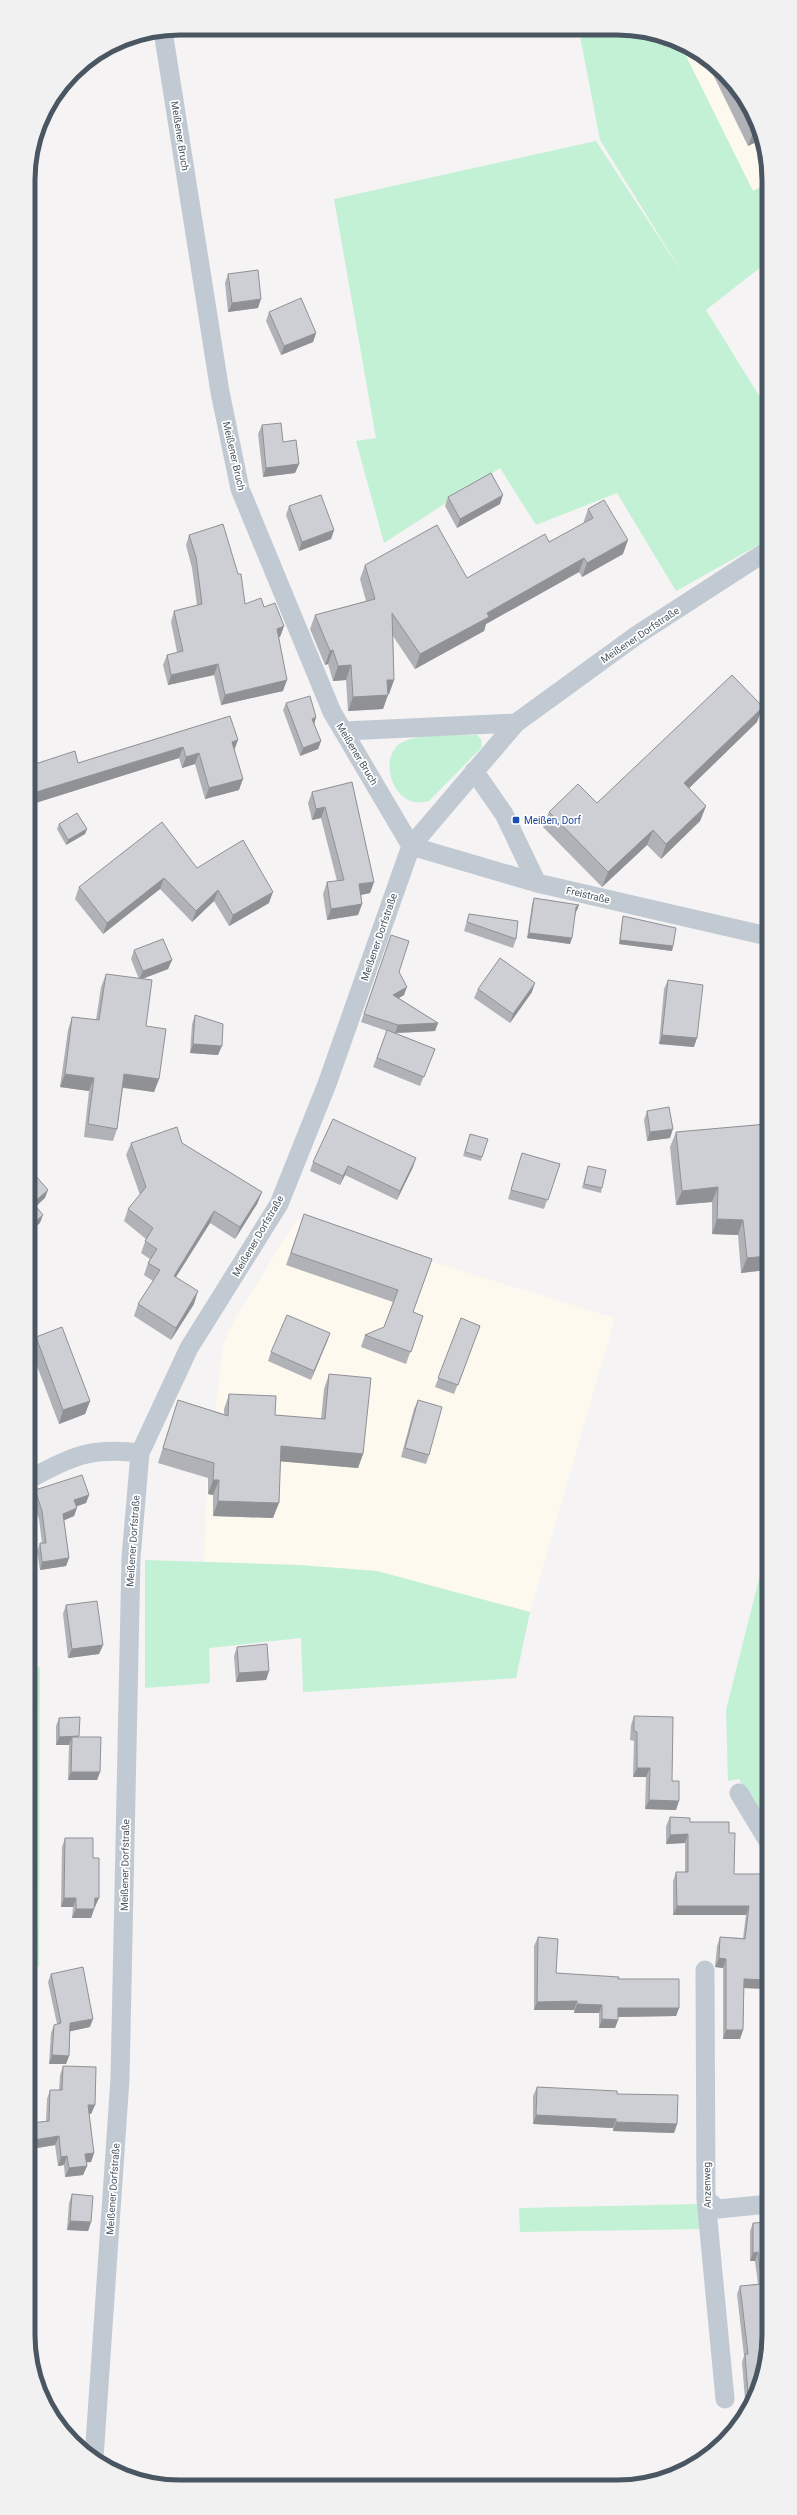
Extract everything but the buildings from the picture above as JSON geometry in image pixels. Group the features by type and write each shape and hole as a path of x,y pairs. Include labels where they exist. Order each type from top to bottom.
{"street":[{"name":"Meißener Bruch","path":"164,36 220,392 240,489 332,712 411,846"},
{"name":"Meißener Dorfstraße","path":"94,2452 120,2078 131,1558 140,1453 189,1348 279,1204 327,1084 411,846 516,723 637,635 762,554"},
{"path":"344,731 516,723"},
{"path":"474,771 504,814 537,883"},
{"name":"Freistraße","path":"411,846 537,883 762,935"},
{"path":"35,1476 60,1463 92,1451 115,1450 140,1453"},
{"path":"739,1793 762,1831"},
{"name":"Anzenweg","path":"706,1970 706,2199 725,2398"},
{"path":"706,2199 718,2208 762,2204"}],"shaded area":[{"path":"684,51 705,65 726,85 747,116 757,143 762,171 762,186 753,191"},
{"path":"296,1220 615,1318 530,1612 377,1571 299,1565 204,1562 207,1483 223,1346 231,1326"}],"green space":[{"path":"580,35 626,35 654,40 684,51 753,191 762,186 762,266 706,310 762,401 762,543 676,591 617,493 536,525 500,468 384,543 356,441 376,438 334,199 596,141 688,282 600,140"},
{"path":"477,735 481,739 482,747 429,801 416,802 406,799 394,786 391,777 390,760 398,745 414,738 425,736"},
{"path":"145,1560 299,1565 377,1571 530,1612 516,1678 303,1692 301,1638 209,1648 210,1683 145,1688"},
{"path":"762,1567 762,1819 739,1779 728,1781 726,1710"},
{"path":"40,1667 39,1966 35,1967 35,1668"},
{"path":"701,2204 701,2229 520,2232 519,2208"}],"place":[{"name":"Meißen, Dorf","path":"516,820"}]}
